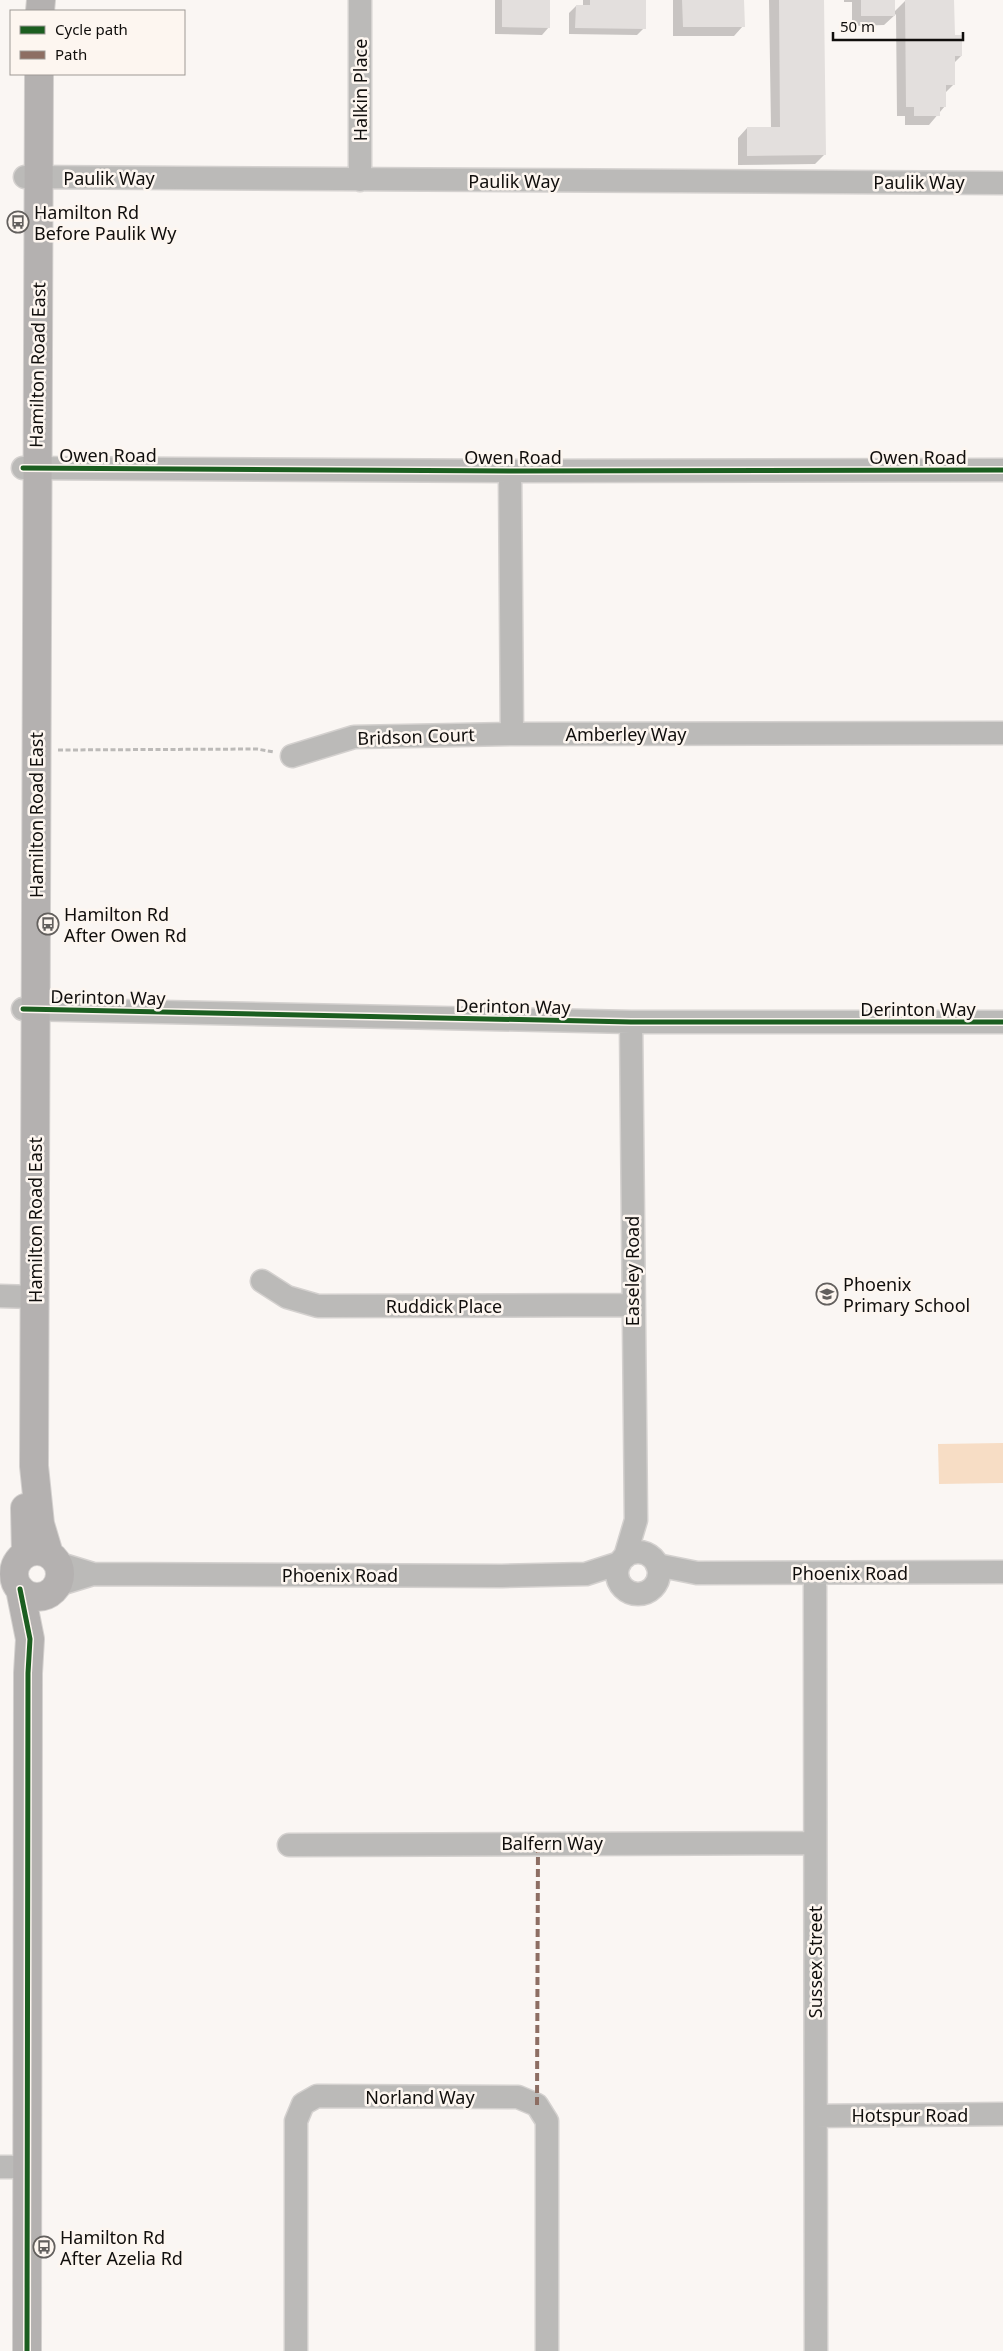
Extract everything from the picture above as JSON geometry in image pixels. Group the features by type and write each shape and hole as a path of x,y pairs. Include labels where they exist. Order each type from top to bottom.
{"main road":[{"name":"Hamilton Road East","path":"24,75 32,178"},
{"name":"Hamilton Road East","path":"39,75 32,178 29,1009 19,1297 23,1482 48,1569"},
{"path":"30,1639 20,1589 14,1577 15,1570 17,1563 48,1569"},
{"path":"20,1589 33,1596 40,1596 48,1569"},
{"path":"27,2351 28,1673 30,1639 48,1569"}],"street":[{"name":"Halkin Place","path":"360,0 360,180"},
{"name":"Paulik Way","path":"32,178 1003,182"},
{"name":"Owen Road","path":"30,468 510,471 1003,470"},
{"path":"510,471 512,734"},
{"name":"Amberley Way","path":"512,734 1003,733"},
{"name":"Bridson Court","path":"292,756 354,736 512,734"},
{"name":"Derinton Way","path":"29,1009 631,1022 1003,1022"},
{"name":"Easeley Road","path":"631,1022 632,1305 636,1520 655,1569"},
{"name":"Ruddick Place","path":"262,1281 288,1297 318,1306 632,1305"},
{"name":"Easeley Road","path":"622,1560 636,1520"},
{"path":"636,1552 655,1569 646,1593 638,1595 623,1588 618,1581 616,1573 622,1560 636,1552"},
{"name":"Phoenix Road","path":"48,1569 94,1574 502,1576 586,1574 622,1560"},
{"name":"Phoenix Road","path":"655,1569 697,1573 1003,1572"},
{"name":"Phoenix Road","path":"586,1574 623,1588"},
{"name":"Sussex Street","path":"815,1574 816,2351"},
{"name":"Balfern Way","path":"289,1845 815,1842"},
{"name":"Norland Way","path":"296,2351 296,2121 303,2104 317,2096 518,2097 537,2105 547,2121 547,2351"},
{"name":"Hotspur Road","path":"816,2116 1003,2114"},
{"path":"0,2168 28,2167"}],"path":[{"path":"54,750 257,749 292,756"}],"shaded area":[{"path":"1003,1443 1003,1483 939,1484 938,1444"}],"building":[{"path":"502,0 550,0 550,28 502,27"},
{"path":"590,0 646,0 646,29 575,28 576,5 590,5"},
{"path":"682,0 744,0 745,27 683,27"},
{"path":"779,0 824,0 826,155 747,156 747,127 780,127"},
{"path":"861,0 895,0 895,16 861,16"},
{"path":"905,0 954,0 955,35 962,35 962,56 955,56 955,85 946,85 946,107 940,107 940,116 914,116 914,107 906,107"}],"marked path":[{"path":"537,2105 538,1843"}],"cycle path":[{"path":"23,468 510,471 1003,470"},
{"path":"23,1009 631,1022 1003,1022"},
{"path":"20,1589 30,1639 28,1673 27,2351"}],"place":[{"name":"Hamilton Rd Before Paulik Wy","path":"18,222"},
{"name":"Hamilton Rd After Owen Rd","path":"48,924"},
{"name":"Phoenix Primary School","path":"827,1294"},
{"name":"Hamilton Rd After Azelia Rd","path":"44,2247"}]}
